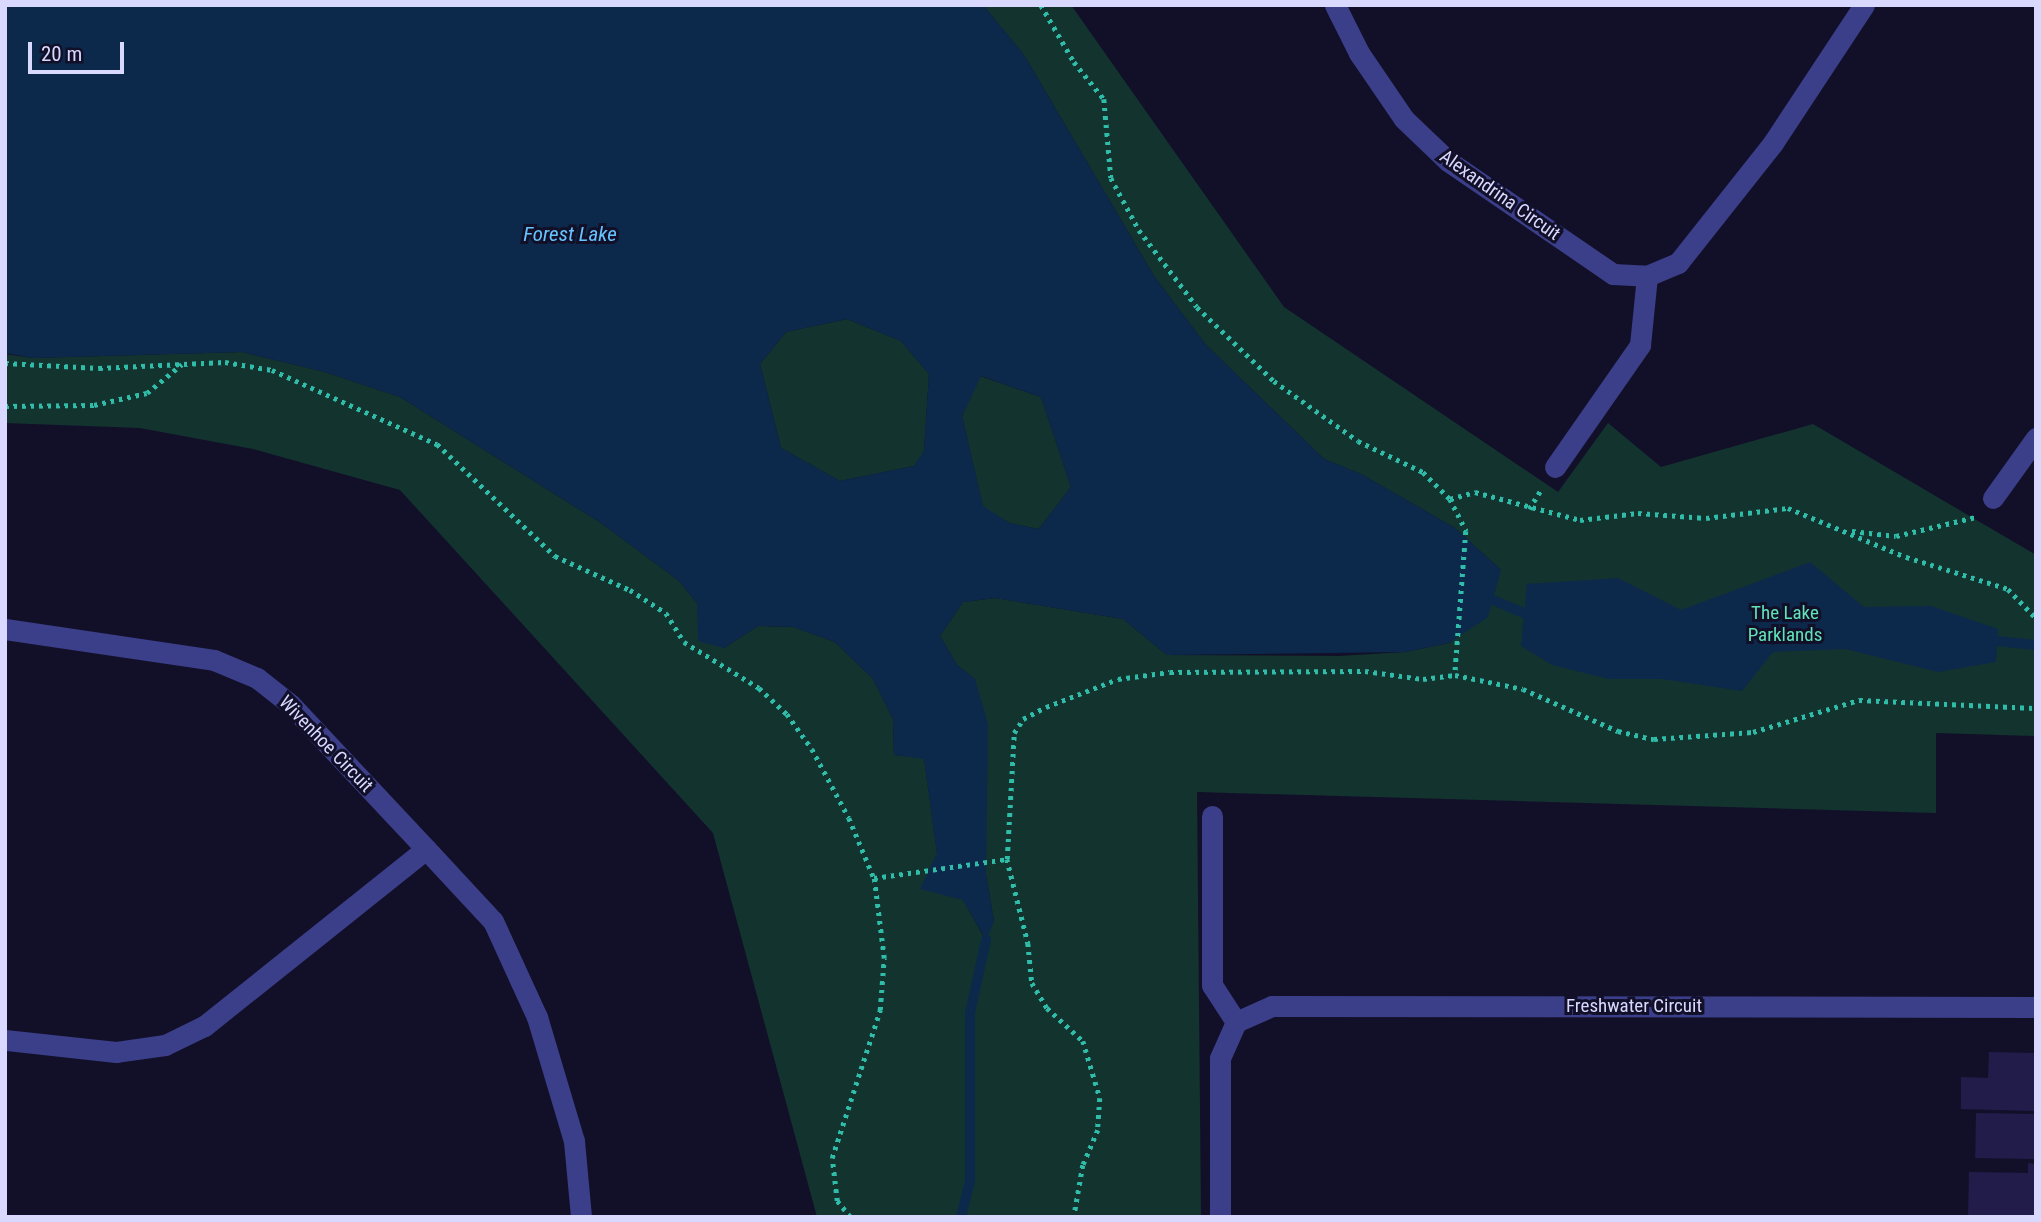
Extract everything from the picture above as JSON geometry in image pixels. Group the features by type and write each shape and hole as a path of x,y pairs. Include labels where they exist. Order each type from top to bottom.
{"street":[{"name":"Alexandrina Circuit","path":"1335,5 1359,53 1404,119 1448,161 1613,274 1647,276 1678,263 1773,143 1864,5"},
{"path":"1555,467 1640,345 1647,276"},
{"path":"1993,498 2036,438"},
{"name":"Wivenhoe Circuit","path":"5,629 214,660 257,678 290,704 493,921 537,1017 574,1141 581,1217"},
{"path":"1213,816 1212,985 1236,1022 1220,1058 1220,1217"},
{"path":"5,1040 116,1052 164,1045 204,1026 426,849"},
{"name":"Freshwater Circuit","path":"1236,1022 1272,1006 2036,1007"}],"path":[{"path":"1041,5 1074,62 1104,99 1111,178 1139,230 1197,307 1274,381 1358,441 1423,472 1450,499 1466,531 1455,676"},
{"path":"5,363 99,368 225,362 272,370 437,444 555,556 630,590 666,613 684,642 759,688 787,714 843,807 874,877 884,958 880,1010 832,1158 836,1201 850,1217"},
{"path":"5,406 94,405 147,393 183,364"},
{"path":"1450,499 1475,492 1580,520 1638,513 1706,518 1788,508 1906,557 2008,589 2036,618"},
{"path":"1845,530 1896,536 1974,520 1993,498"},
{"path":"1074,1217 1083,1165 1098,1130 1100,1098 1083,1041 1047,1007 1032,983 1028,943 1007,859 1014,733 1023,719 1046,706 1118,679 1170,672 1365,671 1423,679 1455,676 1523,689 1618,731 1654,738 1753,732 1859,700 2036,708"},
{"path":"874,877 1007,859"}],"green space":[{"name":"The Lake Parklands","path":"983,5 1071,5 1284,307 1558,492 1608,423 1661,467 1813,424 2036,555 2036,736 1936,733 1936,813 1197,792 1201,1217 817,1217 713,833 400,490 253,449 140,428 5,423 5,354 33,358 242,352 325,372 400,397 601,523 678,580 697,603 724,648 758,626 793,627 835,642 873,679 893,719 894,755 924,758 937,853 985,939 994,921 986,875 975,679 957,665 940,636 963,602 995,598 1123,619 1167,655 1339,656 1405,652 1449,643 1501,570 1455,528 1361,474 1324,459 1206,345 1154,276 1024,55"},
{"path":"847,319 901,341 929,374 924,452 914,466 840,481 781,448 760,364 786,332"},
{"path":"980,376 1041,397 1071,487 1039,529 1009,523 983,507 962,416"}],"water":[{"name":"Forest Lake","path":"5,5 983,5 1024,55 1154,276 1206,345 1324,459 1361,474 1455,528 1501,570 1488,617 1449,643 1405,652 1167,655 1123,619 995,598 963,602 940,636 957,665 975,679 988,724 986,875 994,921 986,940 963,900 920,889 937,853 924,759 894,755 893,719 873,679 835,642 793,627 758,626 724,648 698,641 697,603 678,580 601,523 400,397 325,372 242,352 33,358 5,353","holes":["847,319 901,341 929,374 924,451 914,466 840,481 781,448 760,364 786,332","981,376 1041,397 1071,487 1039,529 1009,523 983,506 962,416"]},
{"path":"1810,562 1864,607 1931,606 1998,629 1996,662 1938,672 1845,649 1773,652 1742,691 1662,679 1609,679 1552,665 1521,646 1527,584 1618,578 1681,610"}],"building":[{"path":"1989,1052 2036,1053 2036,1111 1961,1109 1961,1077 1988,1078"},
{"path":"1976,1113 2036,1114 2035,1159 1975,1158"},
{"path":"2028,1163 2036,1164 2036,1217 1968,1217 1969,1172 2028,1173"}],"waterway":[{"path":"1493,600 1524,613"},
{"path":"1997,641 2036,645"},
{"path":"961,1217 970,1181 970,1013 986,940"}]}
